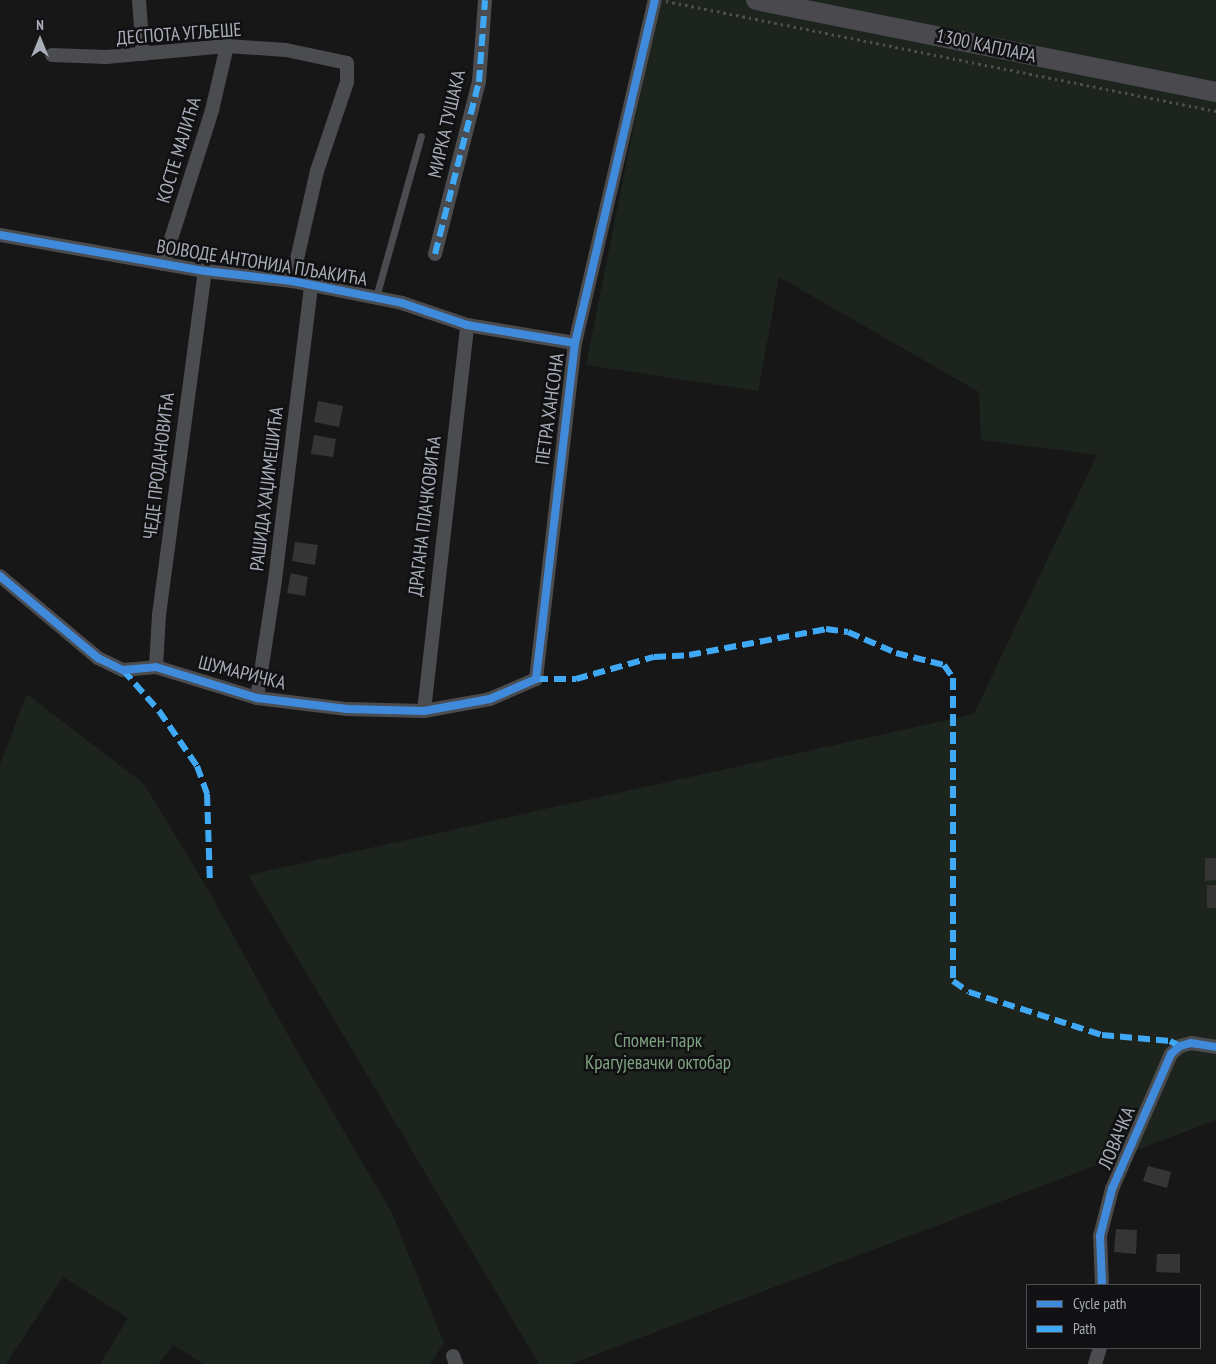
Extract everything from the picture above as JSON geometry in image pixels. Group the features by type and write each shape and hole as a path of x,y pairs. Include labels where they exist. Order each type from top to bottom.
{"main road":[{"name":"1300 КАПЛАРА","path":"756,0 1216,92"}],"street":[{"path":"140,0 143,54"},
{"name":"МИРКА ТУШАКА","path":"435,254 479,82 486,0"},
{"name":"ПЕТРА ХАНСОНА","path":"536,679 576,343 657,0"},
{"name":"ДЕСПОТА УГЉЕШЕ","path":"52,55 106,57 227,46 286,50 347,63 347,82 317,171 292,281"},
{"name":"КОСТЕ МАЛИЋА","path":"163,264 212,110 227,46"},
{"name":"ВОЈВОДЕ АНТОНИЈА ПЉАКИЋА","path":"0,235 206,271 292,281 402,303 466,326 576,343"},
{"name":"ЧЕДЕ ПРОДАНОВИЋА","path":"156,667 160,605 206,271"},
{"name":"РАШИДА ХАЏИМЕШИЋА","path":"257,698 275,580 311,285"},
{"name":"ДРАГАНА ПЛАЧКОВИЋА","path":"424,711 466,326"},
{"name":"ШУМАРИЧКА","path":"0,576 98,658 123,670 156,667 257,698 347,709 424,711 490,699 536,679"},
{"name":"ЛОВАЧКА","path":"1102,1284 1100,1236 1112,1189 1171,1054 1180,1046 1191,1043 1216,1047"},
{"path":"1095,1364 1100,1349"}],"lane":[{"path":"376,298 421,136"}],"path":[{"path":"657,0 1216,111"}],"green space":[{"name":"Спомен-парк Крагујевачки октобар","path":"659,0 1216,0 1216,1120 571,1364 539,1364 248,875 974,714 1097,455 981,440 979,392 779,277 758,391 586,365"},
{"path":"27,694 144,784 210,893 294,1046 392,1213 444,1343 430,1364 204,1364 173,1345 159,1364 100,1364 128,1318 63,1277 6,1364 0,1364 0,764"}],"building":[{"path":"318,401 343,406 339,427 314,422"},
{"path":"314,435 336,439 333,457 311,454"},
{"path":"295,542 318,545 315,565 292,561"},
{"path":"291,573 308,577 305,596 287,593"},
{"path":"1205,858 1216,858 1216,880 1205,881"},
{"path":"1207,885 1216,885 1216,908 1207,908"},
{"path":"1148,1166 1171,1172 1167,1188 1143,1181"},
{"path":"1116,1229 1137,1230 1136,1254 1114,1252"},
{"path":"1157,1254 1180,1254 1180,1273 1156,1272"}],"marked path":[{"path":"435,254 479,82 485,0"},
{"path":"536,679 576,679 654,657 689,655 826,629 848,632 896,653 944,665 953,678 953,981 969,992 1102,1035 1170,1041 1180,1046"},
{"path":"123,670 159,711 197,766 207,794 210,883"}],"cycle path":[{"path":"0,576 98,658 123,670 156,667 257,698 347,709 424,711 490,699 536,679 575,343 655,0"},
{"path":"0,235 205,271 292,281 402,303 467,325 575,343"},
{"path":"1102,1284 1100,1236 1112,1189 1171,1054 1180,1046 1191,1043 1216,1047"}]}
